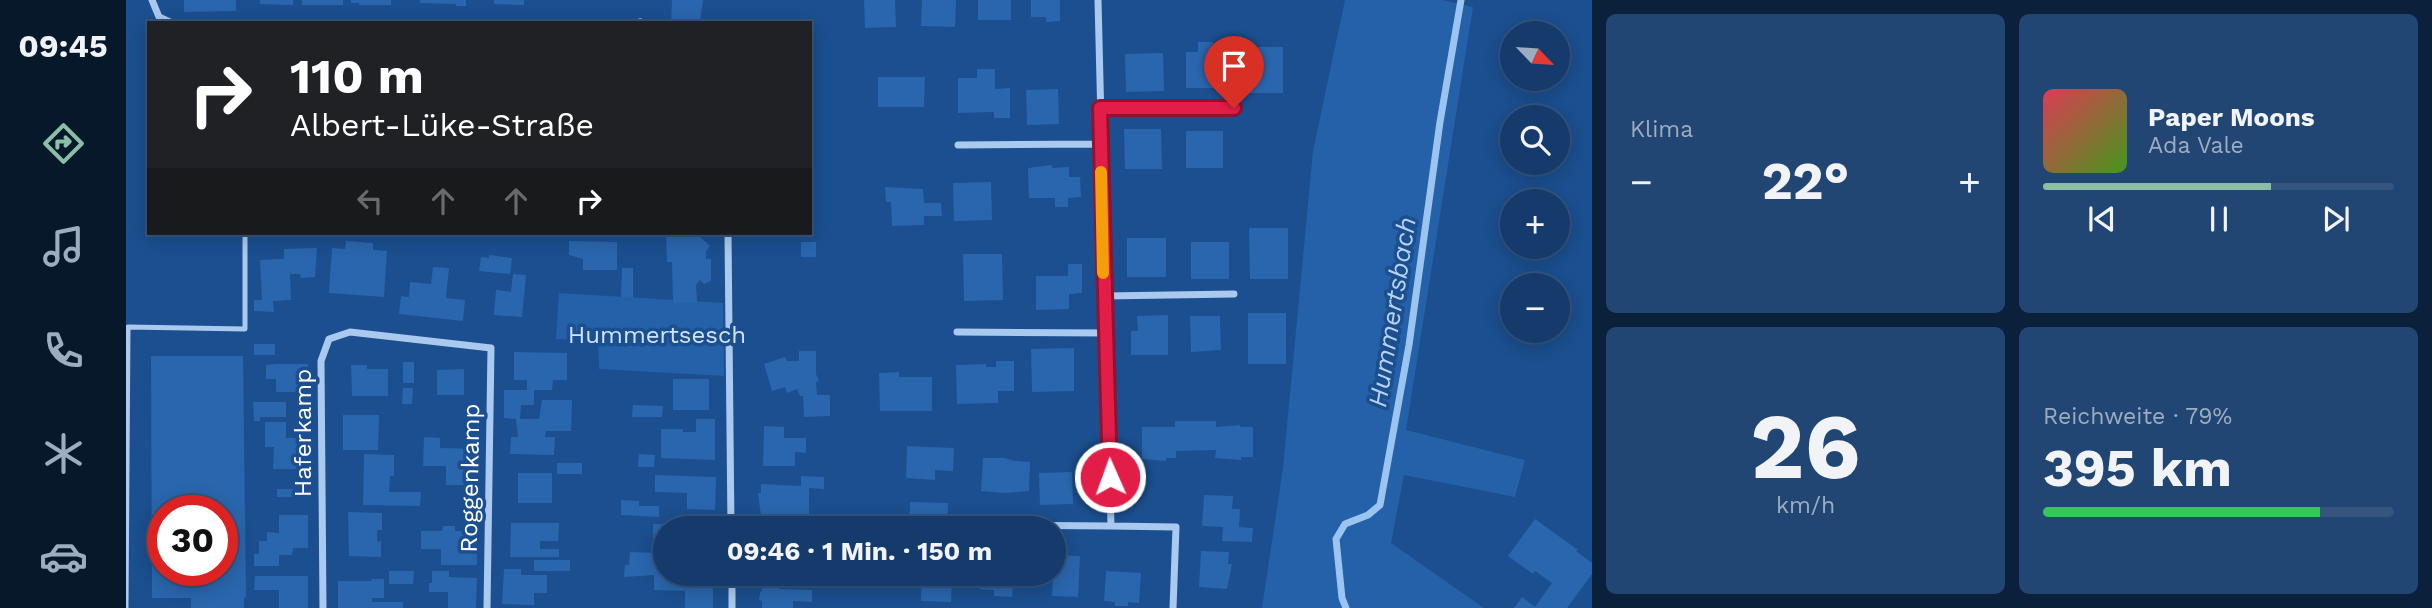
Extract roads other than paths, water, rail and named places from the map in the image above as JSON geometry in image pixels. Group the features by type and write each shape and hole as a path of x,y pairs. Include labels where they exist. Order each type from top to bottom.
{"street":[{"path":"152,0 159,17 168,21"},
{"path":"1098,0 1111,526"},
{"path":"1100,108 1234,108"},
{"path":"958,145 1100,144"},
{"path":"728,235 731,516"},
{"path":"1104,296 1234,294"},
{"name":"Haferkamp","path":"323,608 321,361 329,339 350,331 491,348"},
{"path":"957,332 1105,333"},
{"name":"Roggenkamp","path":"487,608 491,348"},
{"path":"1066,526 1176,527 1173,608"},
{"path":"732,586 732,608"}],"lane":[{"path":"126,608 128,327 245,329 245,235"}],"waterway":[{"name":"Hummertsbach","path":"1346,608 1342,598 1336,539 1345,524 1368,515 1380,505 1409,345 1440,122 1461,0"}],"park label":[{"name":"Hummertsesch","path":"657,335"}]}
